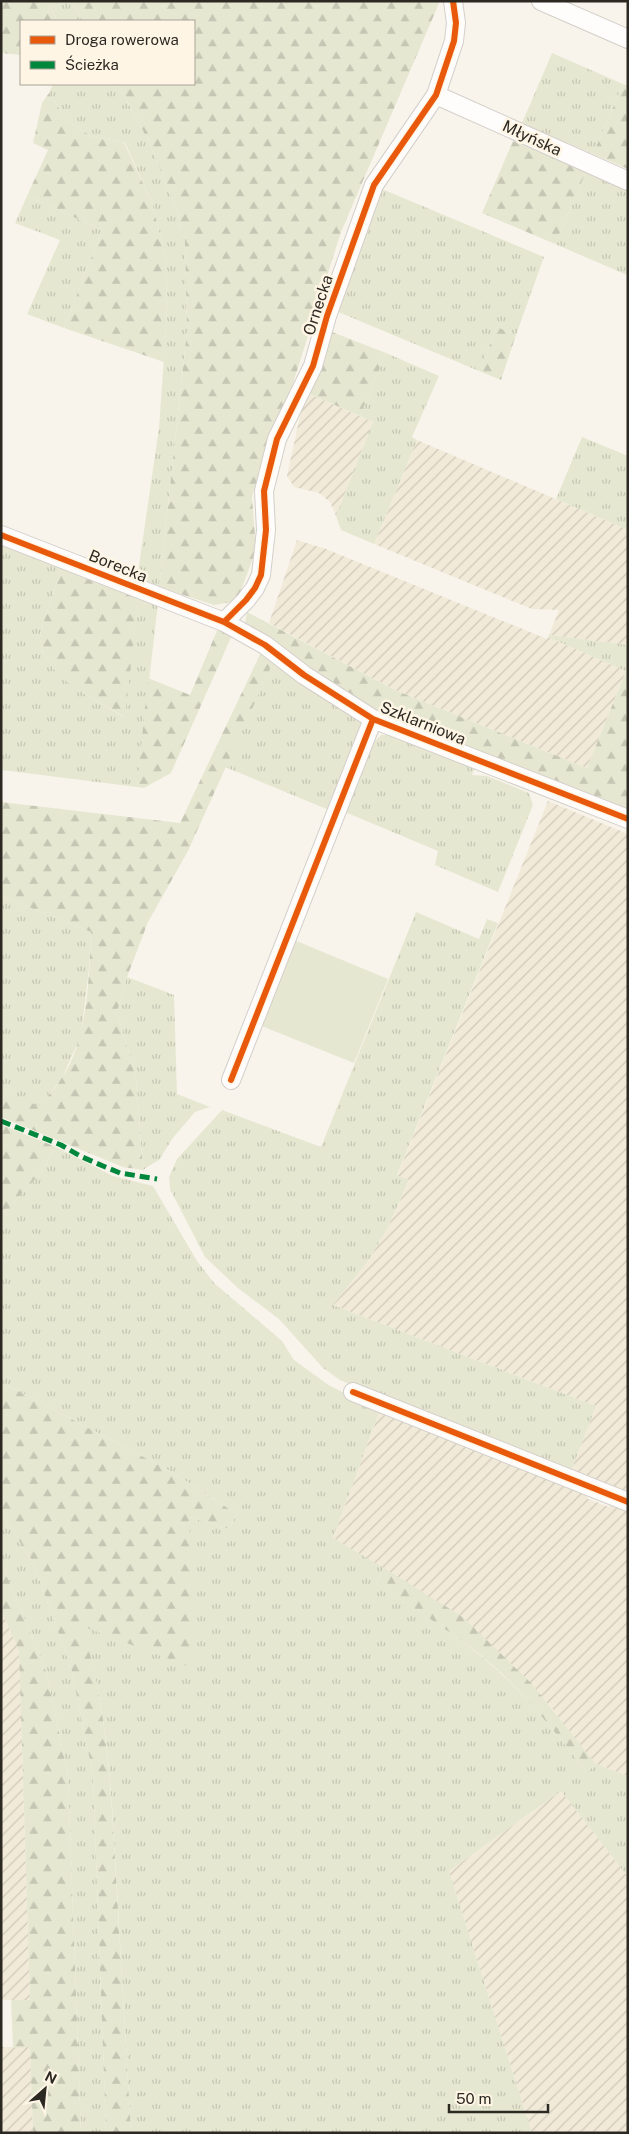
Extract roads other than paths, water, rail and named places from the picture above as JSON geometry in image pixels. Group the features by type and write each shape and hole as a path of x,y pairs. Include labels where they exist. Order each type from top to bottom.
{"street":[{"name":"Ornecka","path":"224,622 246,600 255,588 261,575 266,530 264,491 271,456 277,439 313,366 327,316 371,191 380,175 436,95 454,41 456,23 452,1"},
{"path":"541,1 628,40"},
{"name":"Młyńska","path":"436,95 628,181"},
{"name":"Borecka","path":"1,535 224,622"},
{"name":"Szklarniowa","path":"224,622 265,646 304,675 373,719 628,819"},
{"path":"231,1080 373,719"},
{"path":"353,1392 628,1502"}]}
